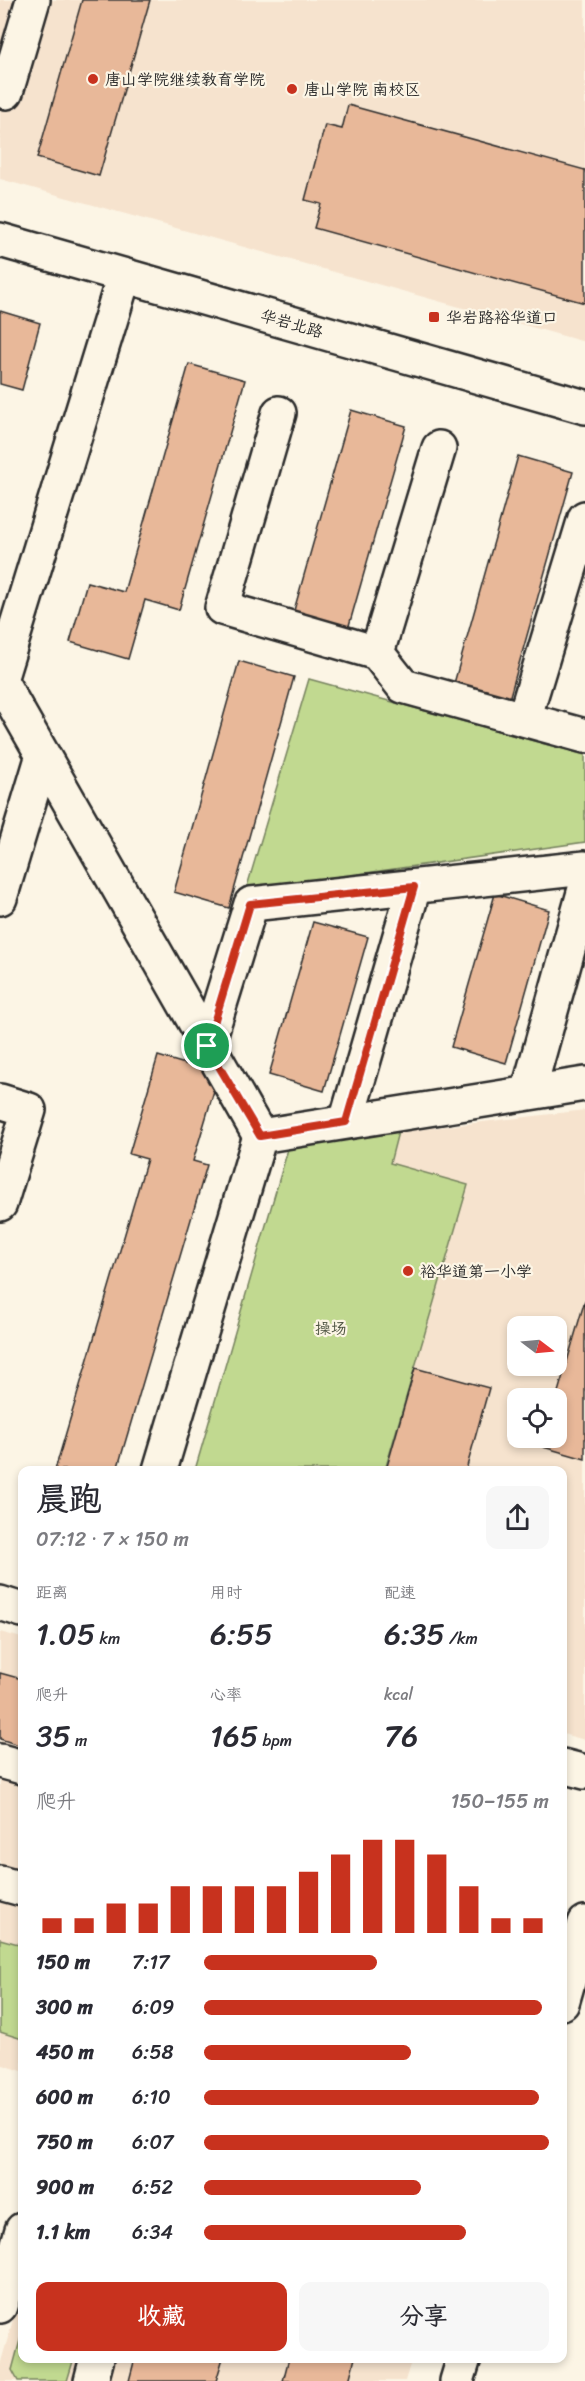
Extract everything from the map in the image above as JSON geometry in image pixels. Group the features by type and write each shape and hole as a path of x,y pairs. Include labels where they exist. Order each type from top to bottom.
{"street":[{"path":"6,92 33,0"},
{"name":"华岩北路","path":"0,240 585,406"},
{"path":"124,276 0,680 260,1136 161,1466"},
{"path":"279,413 222,608 377,653 403,686 585,736"},
{"path":"377,653 439,448"},
{"path":"524,719 585,518"},
{"path":"0,898 43,755"},
{"path":"207,1046 250,904 585,868"},
{"path":"346,1122 414,887"},
{"path":"528,1093 585,889"},
{"path":"260,1136 585,1084"},
{"path":"0,1101 29,1110 0,1204"},
{"path":"0,1603 18,1609"},
{"path":"0,1761 18,1766"},
{"path":"567,1767 585,1772"},
{"path":"0,1883 18,1888"},
{"path":"567,1986 585,1923"},
{"path":"0,2307 13,2240"},
{"path":"91,2381 96,2363"},
{"path":"457,2381 462,2363"}],"shaded area":[{"name":"唐山学院 南校区","path":"0,0 585,0 585,342 0,179"},
{"name":"裕华道第一小学","path":"585,1110 585,1740 567,1735 567,1466 196,1466 288,1149 398,1132"},
{"path":"0,1632 18,1637 18,2070 0,2064"},
{"path":"18,2303 18,2363 410,2363 405,2381 0,2381 0,2365"}],"green space":[{"path":"309,679 585,755 585,842 246,890"},
{"name":"操场","path":"398,1132 390,1163 468,1185 386,1466 196,1466 288,1149"},
{"path":"0,1939 18,1944 18,2038 0,2032"},
{"path":"18,2348 18,2363 72,2363 67,2381 18,2381 12,2370"}],"building":[{"name":"唐山学院继续教育学院","path":"82,0 150,0 99,176 37,158"},
{"path":"348,105 585,170 585,303 314,228 321,204 305,200 325,125 342,129"},
{"path":"0,311 40,323 22,390 0,384"},
{"path":"189,364 245,380 179,610 145,600 128,659 70,642 87,582 124,592"},
{"path":"351,410 406,426 340,657 285,642"},
{"path":"518,456 573,472 508,703 453,687"},
{"path":"239,661 294,677 229,908 174,892"},
{"path":"495,894 549,910 506,1063 451,1047"},
{"path":"313,922 368,937 324,1091 269,1075"},
{"path":"158,1056 219,1074 193,1161 207,1165 118,1466 56,1466 147,1159 129,1154"},
{"path":"585,1300 585,1459 546,1448 567,1448 567,1388 559,1388 563,1376 567,1376 567,1361"},
{"path":"415,1368 489,1388 467,1466 387,1466"},
{"path":"0,1673 18,1678 18,1745 0,1739"},
{"path":"134,2363 221,2363 216,2381 129,2381"},
{"path":"288,2363 354,2363 349,2381 283,2381"}],"place":[{"name":"唐山学院继续教育学院","path":"93,79"},
{"name":"唐山学院 南校区","path":"292,89"},
{"name":"华岩路裕华道口","path":"434,317"},
{"name":"裕华道第一小学","path":"408,1271"}],"route":[{"path":"414,887 346,1122 260,1136 207,1046 250,904 414,887"}]}
